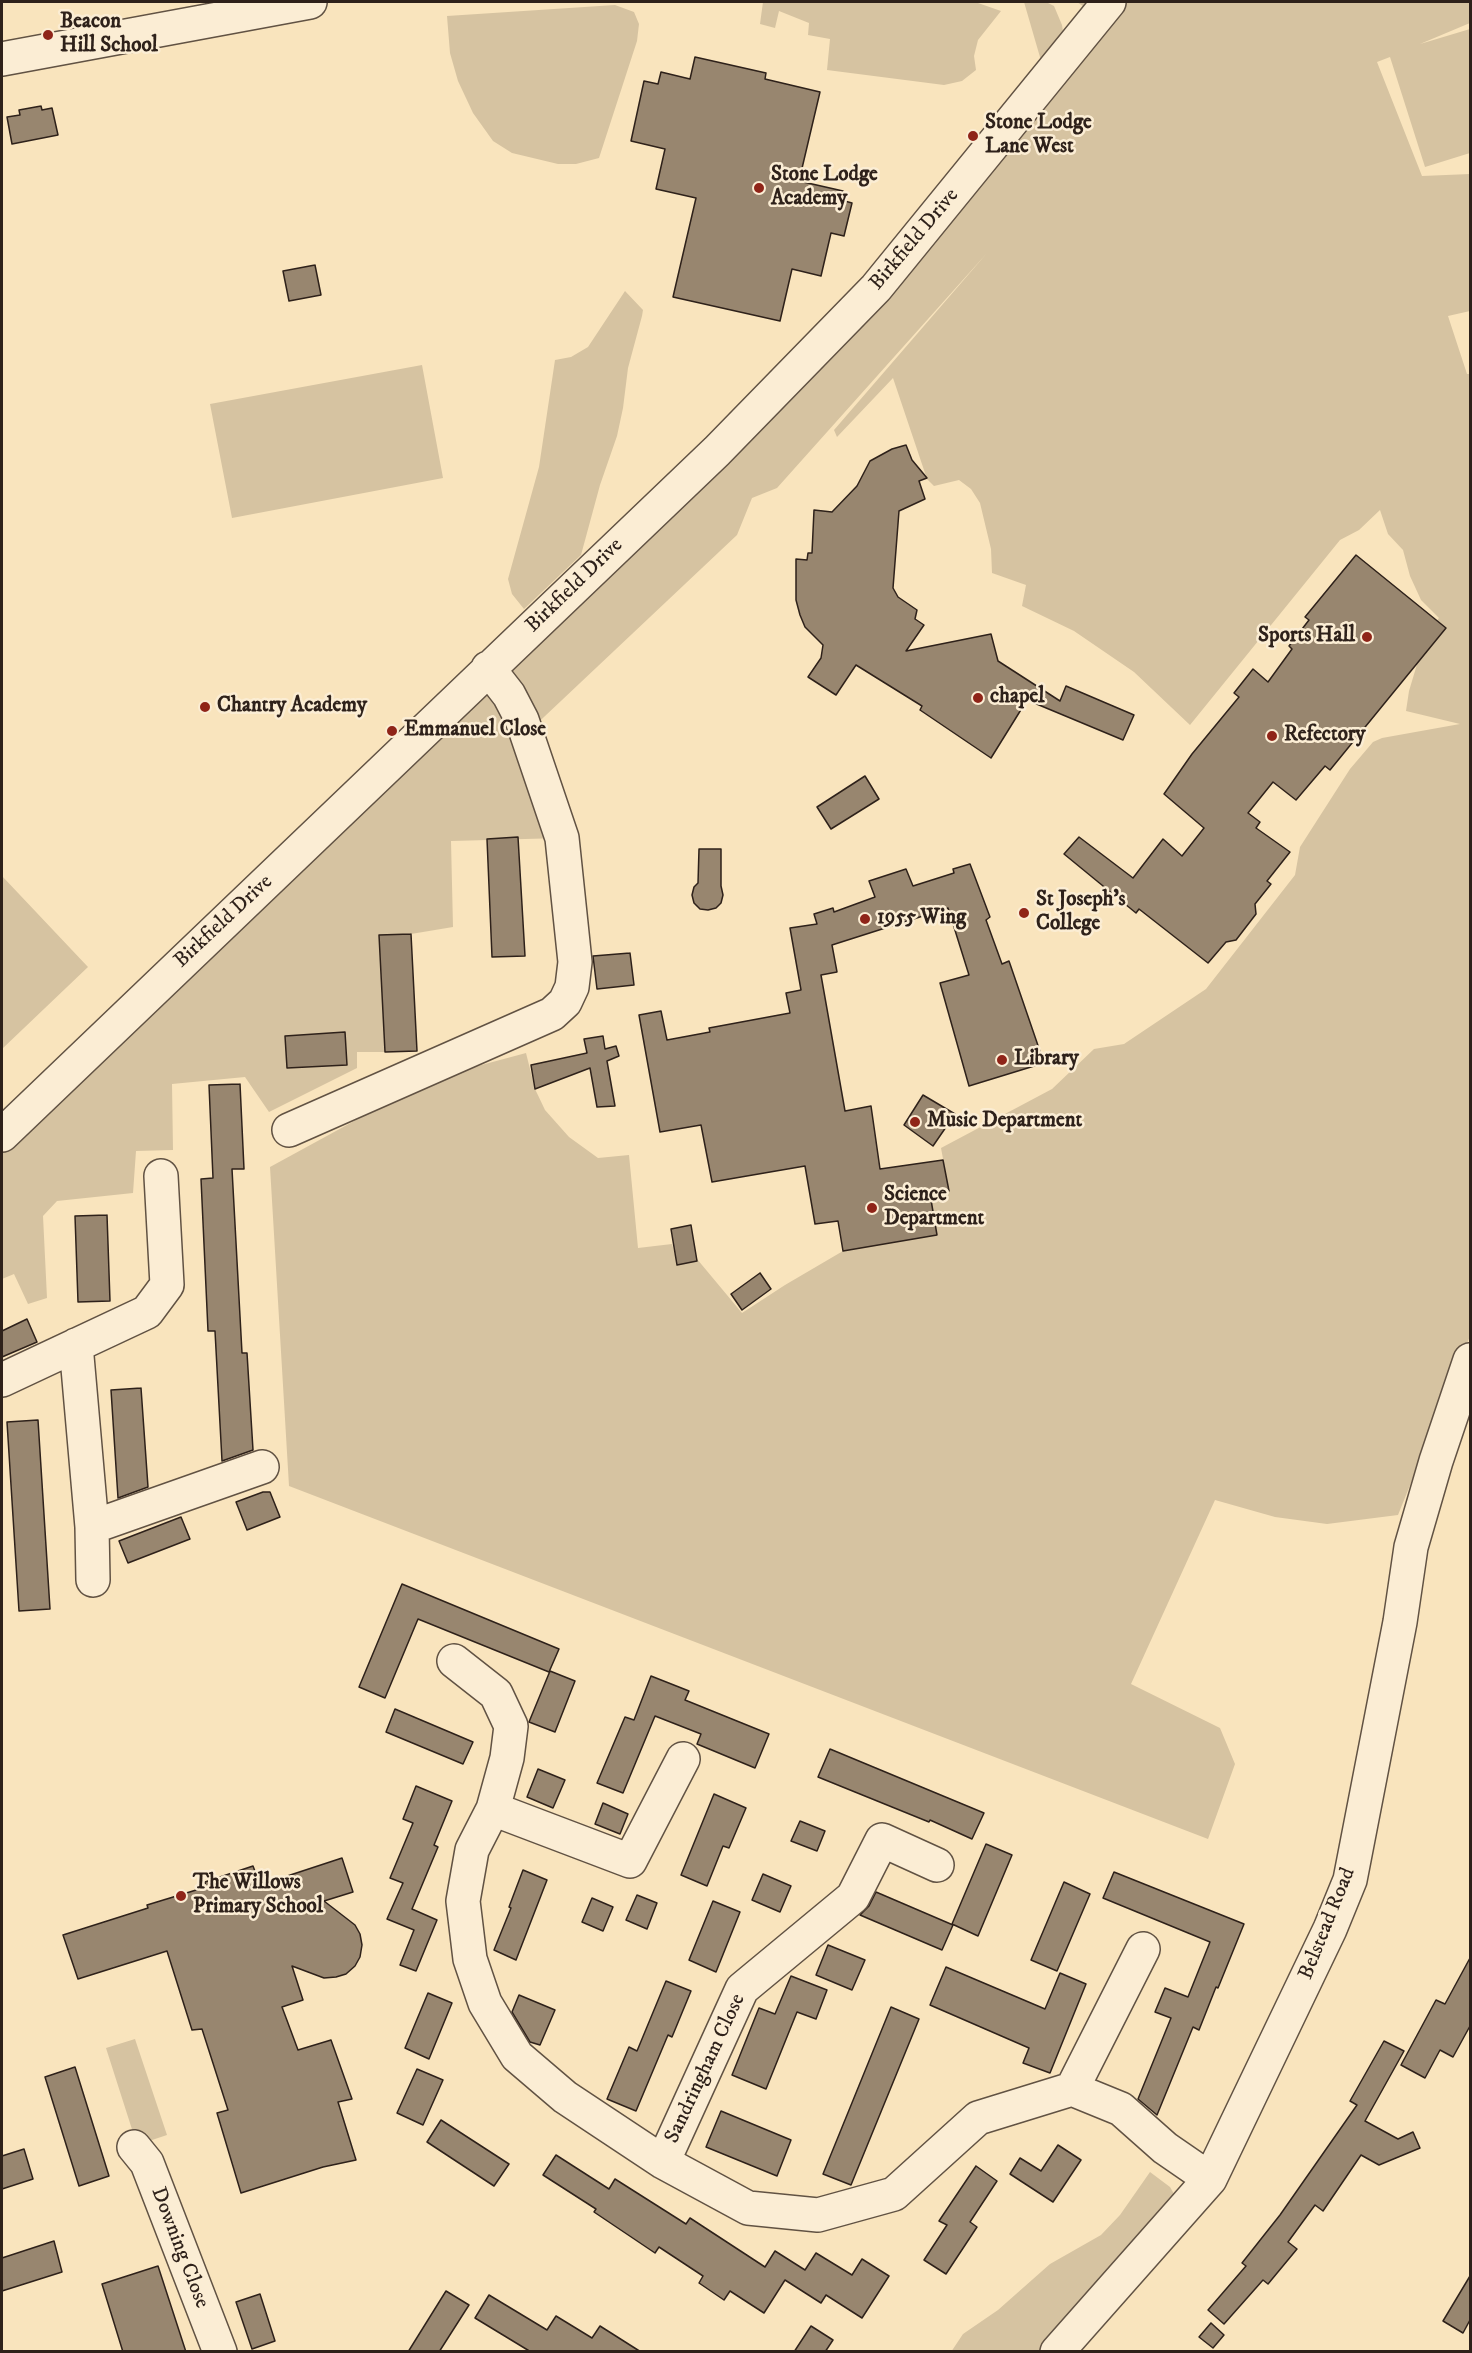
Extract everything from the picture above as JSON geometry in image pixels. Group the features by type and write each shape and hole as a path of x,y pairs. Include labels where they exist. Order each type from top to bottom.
{"street":[{"path":"2,59 310,2"},
{"name":"Birkfield Drive","path":"2,1134 717,451 876,288 1094,7"},
{"path":"289,1130 552,1014 565,1002 572,987 575,962 562,838 522,720 509,695 488,668"},
{"path":"2,1380 147,1312 167,1285 161,1176"},
{"path":"76,1345 92,1527 93,1580"},
{"name":"Belstead Road","path":"1057,2352 1210,2179 1330,1929 1350,1880 1400,1622 1411,1546 1436,1461 1470,1360"},
{"path":"92,1527 262,1467"},
{"name":"Sandringham Close","path":"454,1661 496,1694 512,1726 507,1758 493,1809 472,1850 463,1901 470,1959 485,2003 518,2056 565,2097 663,2162 748,2208 818,2215 894,2194 978,2118 1072,2089"},
{"path":"493,1809 630,1862 683,1759"},
{"name":"Sandringham Close","path":"663,2162 742,1989 853,1897 882,1840 936,1865"},
{"path":"1143,1948 1072,2089 1120,2109 1165,2148 1210,2179"},
{"name":"Downing Close","path":"134,2147 147,2163 220,2352"}],"shaded area":[{"path":"763,2 978,3 1001,11 978,40 974,56 976,70 962,81 944,85 827,70 830,39 808,35 809,23 779,11 775,28 760,24"},
{"path":"1024,2 1046,2 1054,6 1062,25 1064,38 1042,64"},
{"name":"St Joseph's College","path":"1077,2 1470,2 1470,23 1420,44 1470,29 1470,153 1425,167 1390,57 1377,62 1422,176 1470,174 1470,311 1448,316 1467,374 1470,374 1470,1336 1398,1515 1327,1524 1275,1517 1215,1500 1131,1684 1220,1728 1235,1764 1208,1839 289,1486 270,1167 433,1078 526,1053 535,1089 545,1110 569,1137 598,1158 629,1155 638,1248 672,1244 675,1255 692,1253 742,1313 843,1251 937,1235 930,1194 949,1191 941,1148 1052,1089 1094,1049 1124,1044 1206,989 1295,875 1300,847 1350,769 1373,742 1382,738 1460,724 1406,711 1418,661 1434,624 1439,618 1421,600 1410,576 1403,550 1388,534 1380,510 1359,530 1340,540 1190,725 1134,672 1074,631 1022,606 1026,585 992,573 991,549 980,503 971,489 959,480 934,486 927,479 893,378 837,437 834,430 987,253 777,488 752,498 737,535 527,733 562,838 451,841 453,927 411,934 379,935 385,1052 357,1052 357,1068 269,1112 245,1077 172,1084 173,1150 136,1151 133,1193 57,1201 43,1216 47,1298 28,1304 14,1274 2,1279 2,1135 717,451 1097,16"},
{"path":"615,5 634,12 639,24 637,41 599,158 576,164 558,164 512,153 493,141 473,113 458,81 450,53 447,16"},
{"path":"625,291 643,310 642,316 628,368 617,436 600,485 581,555 524,609 512,594 508,579 539,467 555,360 571,357 588,347"},
{"path":"422,365 443,478 232,518 210,404"},
{"path":"2,876 88,967 2,1049"},
{"path":"135,2039 167,2135 137,2145 106,2048"},
{"path":"1150,2172 1170,2187 1174,2194 1173,2203 1059,2351 951,2352 963,2334 998,2310 1050,2264 1101,2235 1120,2215"}],"building":[{"path":"695,57 766,73 765,79 820,92 799,181 843,191 841,200 852,203 844,236 831,233 821,276 792,269 780,321 673,297 696,198 656,189 665,149 631,141 644,81 658,84 661,72 690,79"},
{"path":"41,106 42,110 52,108 58,135 12,144 7,117 20,115 19,110"},
{"path":"315,265 321,295 289,301 283,271"},
{"path":"906,445 912,460 927,478 919,481 925,499 899,511 893,588 898,597 917,610 915,619 924,625 906,651 991,634 998,661 1060,701 1066,686 1134,715 1123,740 1027,700 991,758 920,710 922,706 856,665 836,695 808,677 821,658 823,645 805,627 800,615 796,600 796,559 807,560 808,553 812,553 814,510 832,512 857,486 870,461 892,449"},
{"path":"1356,555 1446,628 1330,770 1325,766 1296,800 1273,782 1248,813 1260,822 1256,828 1290,852 1267,881 1271,884 1255,904 1256,914 1236,940 1226,942 1208,963 1139,909 1136,913 1064,854 1079,837 1133,878 1163,839 1182,856 1204,828 1164,794 1192,754 1239,697 1234,693 1253,669 1268,682 1292,649 1289,646 1309,620 1305,617"},
{"path":"865,776 879,799 831,829 817,807"},
{"path":"518,837 525,956 492,957 487,839"},
{"path":"699,849 721,849 723,895 721,903 716,908 708,910 700,909 694,903 692,895 698,883"},
{"path":"970,864 990,917 986,920 1002,964 1009,961 1044,1063 969,1086 940,983 969,975 948,908 832,945 837,972 821,975 845,1111 871,1106 880,1169 943,1160 949,1191 930,1194 937,1235 843,1251 838,1221 815,1224 805,1166 712,1182 701,1125 660,1132 639,1015 661,1011 667,1040 710,1032 709,1028 790,1013 786,993 801,990 790,928 817,924 814,914 833,908 834,912 875,897 869,881 906,869 913,886 954,873 953,869"},
{"path":"411,934 417,1051 385,1052 379,935"},
{"path":"630,953 634,985 597,989 593,956"},
{"path":"345,1032 347,1065 287,1068 285,1036"},
{"path":"603,1036 605,1049 616,1046 619,1056 607,1061 615,1106 597,1107 590,1068 535,1089 531,1065 587,1053 584,1039"},
{"path":"240,1084 244,1169 232,1169 242,1353 247,1353 253,1450 222,1461 215,1331 208,1331 201,1179 213,1178 209,1085"},
{"path":"923,1095 955,1114 933,1146 904,1125"},
{"path":"107,1215 110,1301 78,1302 75,1216"},
{"path":"691,1225 697,1261 677,1265 671,1229"},
{"path":"760,1273 771,1289 742,1310 731,1294"},
{"path":"27,1319 37,1342 2,1357 2,1331"},
{"path":"141,1388 148,1487 118,1498 111,1390"},
{"path":"38,1420 50,1609 19,1611 7,1422"},
{"path":"263,1492 270,1492 280,1517 247,1530 236,1502"},
{"path":"181,1517 190,1539 128,1563 119,1541"},
{"path":"402,1584 559,1649 549,1672 418,1619 385,1698 359,1687"},
{"path":"550,1671 575,1681 555,1732 529,1722"},
{"path":"651,1676 689,1691 685,1700 769,1734 755,1768 697,1744 701,1734 655,1716 623,1793 597,1783 625,1717 634,1720"},
{"path":"395,1709 473,1742 463,1764 386,1732"},
{"path":"830,1749 984,1813 972,1839 930,1820 929,1822 818,1777"},
{"path":"538,1769 565,1780 553,1808 527,1797"},
{"path":"416,1786 452,1801 434,1845 438,1847 412,1909 437,1920 416,1971 400,1965 414,1930 387,1919 403,1883 390,1878 413,1823 403,1819"},
{"path":"714,1794 746,1808 729,1848 723,1846 707,1886 681,1875"},
{"path":"603,1803 628,1814 620,1834 595,1824"},
{"path":"800,1821 825,1831 817,1851 791,1841"},
{"path":"986,1844 1012,1855 978,1936 952,1924"},
{"path":"342,1858 353,1892 324,1901 355,1925 362,1945 360,1957 355,1966 346,1974 336,1977 324,1978 292,1966 303,2000 282,2007 298,2050 331,2040 352,2099 338,2102 356,2160 323,2167 241,2193 217,2113 228,2110 202,2029 192,2030 167,1951 78,1979 63,1935 206,1887 205,1882 253,1866 259,1882 268,1880 269,1882"},
{"path":"523,1870 547,1880 516,1960 494,1950"},
{"path":"1114,1872 1244,1924 1199,2030 1193,2027 1157,2115 1138,2099 1171,2018 1155,2012 1165,1988 1188,1997 1210,1942 1103,1898"},
{"path":"763,1874 791,1886 780,1912 752,1900"},
{"path":"1064,1882 1090,1894 1057,1971 1031,1960"},
{"path":"876,1892 953,1925 942,1950 860,1915 869,1906"},
{"path":"637,1895 657,1903 647,1929 626,1920"},
{"path":"592,1898 613,1907 603,1931 582,1922"},
{"path":"713,1901 740,1912 716,1972 689,1960"},
{"path":"828,1945 865,1960 852,1990 816,1975"},
{"path":"1470,1958 1470,2026 1453,2057 1440,2050 1425,2078 1401,2065 1436,2000 1445,2004"},
{"path":"946,1967 1045,2009 1060,1973 1086,1984 1050,2073 1023,2063 1029,2048 930,2005"},
{"path":"791,1976 827,1990 816,2019 797,2012 766,2089 732,2075 759,2008 775,2014"},
{"path":"666,1981 691,1991 672,2037 668,2035 636,2111 607,2099 629,2047 637,2051"},
{"path":"428,1993 452,2003 429,2059 405,2048"},
{"path":"519,1995 555,2010 540,2045 530,2042 512,2012"},
{"path":"891,2007 919,2019 851,2185 823,2174"},
{"path":"1384,2041 1404,2051 1365,2121 1398,2139 1413,2132 1420,2148 1379,2165 1361,2155 1323,2211 1315,2205 1288,2242 1297,2249 1268,2284 1263,2280 1224,2324 1208,2310 1246,2266 1242,2263 1280,2215 1357,2105 1350,2101"},
{"path":"75,2067 109,2176 79,2186 45,2077"},
{"path":"417,2069 443,2080 423,2125 397,2113"},
{"path":"721,2111 791,2140 777,2176 706,2147"},
{"path":"441,2120 509,2164 494,2186 427,2142"},
{"path":"1058,2145 1081,2160 1053,2202 1010,2174 1020,2158 1041,2171"},
{"path":"24,2149 33,2179 2,2189 2,2156"},
{"path":"556,2155 609,2189 615,2179 686,2224 690,2218 765,2267 775,2251 805,2270 816,2253 852,2275 862,2259 889,2276 862,2318 826,2295 821,2303 785,2280 764,2313 730,2291 724,2300 699,2283 703,2276 659,2247 655,2253 594,2212 596,2209 543,2175"},
{"path":"976,2166 997,2181 970,2222 977,2227 946,2274 924,2260 947,2225 939,2221"},
{"path":"54,2241 62,2272 2,2291 2,2258"},
{"path":"158,2266 186,2352 123,2352 102,2284"},
{"path":"1470,2276 1470,2320 1463,2333 1443,2321"},
{"path":"446,2291 469,2305 439,2352 408,2352"},
{"path":"260,2294 275,2341 252,2349 236,2302"},
{"path":"489,2295 547,2330 556,2316 592,2338 600,2326 641,2352 531,2352 475,2318"},
{"path":"1211,2323 1224,2335 1213,2348 1199,2337"},
{"path":"811,2326 833,2340 825,2352 794,2352"}],"place":[{"name":"Beacon Hill School","path":"48,35"},
{"name":"Stone Lodge Lane West","path":"973,136"},
{"name":"Stone Lodge Academy","path":"759,188"},
{"name":"Sports Hall","path":"1367,637"},
{"name":"chapel","path":"978,698"},
{"name":"Chantry Academy","path":"205,707"},
{"name":"Emmanuel Close","path":"392,731"},
{"name":"Refectory","path":"1272,736"},
{"name":"St Joseph's College","path":"1024,913"},
{"name":"1955 Wing","path":"865,919"},
{"name":"Library","path":"1002,1060"},
{"name":"Music Department","path":"915,1122"},
{"name":"Science Department","path":"872,1208"},
{"name":"The Willows Primary School","path":"181,1896"}]}
